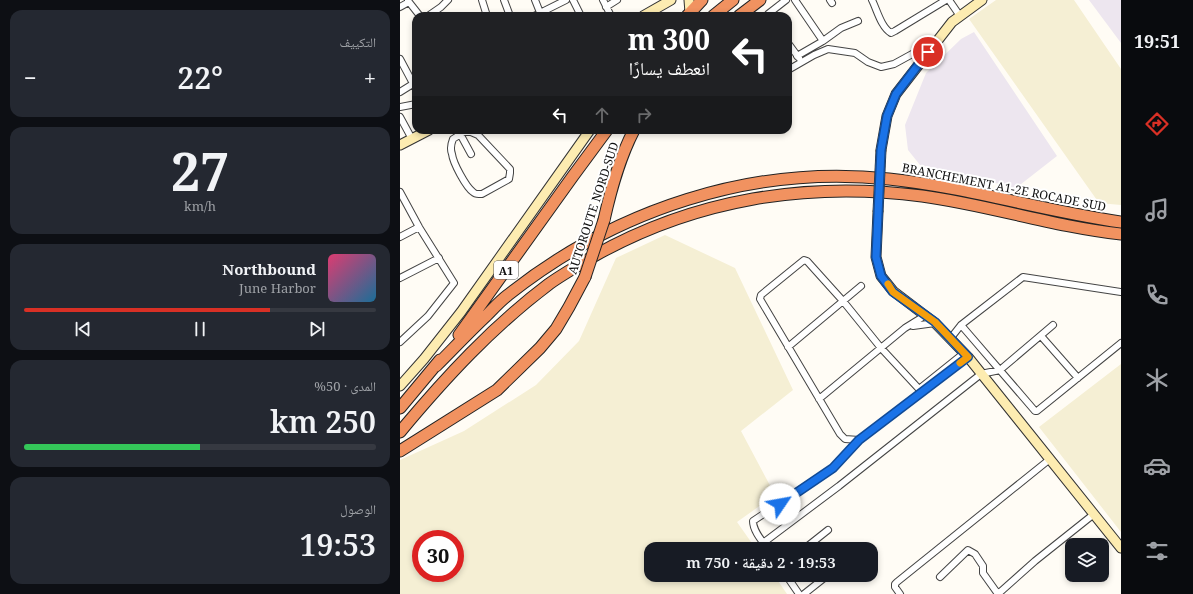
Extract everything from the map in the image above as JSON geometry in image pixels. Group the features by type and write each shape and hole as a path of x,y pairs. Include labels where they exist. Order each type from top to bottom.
{"highway":[{"path":"691,12 702,0"},
{"path":"718,12 733,0"},
{"path":"744,12 760,0"},
{"path":"593,149 602,134"},
{"name":"AUTOROUTE NORD-SUD","path":"400,408 436,366 604,134"},
{"name":"AUTOROUTE NORD-SUD","path":"400,451 465,412 497,390 540,348 556,329 585,277 604,220 611,188 619,163 632,134"},
{"name":"BRANCHEMENT A1-2E ROCADE SUD","path":"436,366 507,296 538,273 569,253 606,232 670,205 710,192 766,181 823,176 888,179 941,186 1057,211 1121,222"},
{"name":"BRANCHEMENT A1-2E ROCADE SUD","path":"400,432 486,338 525,303 551,283 612,246 644,231 708,209 778,194 842,190 870,191 924,196 959,202 1077,228 1121,234"}],"street":[{"path":"434,12 442,7 448,0"},
{"path":"482,0 486,12"},
{"path":"504,0 508,12"},
{"path":"535,0 537,12"},
{"path":"544,12 566,0"},
{"path":"573,0 579,12"},
{"path":"602,0 609,12"},
{"path":"606,7 618,0"},
{"path":"651,12 671,0"},
{"path":"689,0 689,12"},
{"path":"771,12 786,0"},
{"path":"795,0 822,41"},
{"path":"872,0 883,24 891,33 948,0 960,16"},
{"path":"982,0 952,22 896,94 887,116 881,150 876,257 881,276 893,292 935,322 966,355 1121,548"},
{"path":"400,7 408,1 417,12"},
{"path":"797,56 841,28 858,21"},
{"path":"792,68 828,49 855,53 868,62 880,67 894,64 937,40"},
{"path":"792,49 801,62"},
{"path":"400,59 412,80"},
{"path":"400,92 412,86"},
{"path":"400,107 412,105"},
{"path":"400,117 412,139"},
{"path":"400,145 421,134"},
{"path":"457,134 450,145 452,155 457,169 472,192 477,195 482,194 509,179 510,173 510,169 478,134"},
{"path":"460,134 471,154"},
{"path":"400,386 424,359 461,312 587,134"},
{"path":"400,192 419,227 454,283 428,316 400,342"},
{"path":"400,237 419,227"},
{"path":"400,278 439,258"},
{"path":"859,440 845,439 840,434 760,299 761,295 805,260 843,301 881,348 919,389 966,355"},
{"path":"950,339 961,325 1023,277 1121,292"},
{"path":"788,347 861,286"},
{"path":"819,399 908,326 926,315"},
{"path":"908,326 935,322"},
{"path":"961,325 1035,411 1037,411 1121,343"},
{"path":"764,542 845,481 981,374 1000,370 1053,325"},
{"path":"1041,336 1078,378"},
{"path":"762,542 753,525 753,521 833,468 859,440 966,355"},
{"path":"900,594 895,587 895,584 1050,459"},
{"path":"940,577 968,550 979,560 983,566 983,573 998,594 1035,561 1094,514"},
{"path":"813,542 828,530"},
{"path":"791,582 799,594"},
{"path":"804,594 819,582"}],"shaded area":[{"path":"996,0 1074,0 1121,69 1121,205 1099,203 969,19"},
{"path":"1089,0 1121,0 1121,43"},
{"path":"974,32 1057,156 1016,188 920,165 908,150 905,125 926,73 961,39"},
{"path":"665,235 735,268 793,390 741,431 775,495 737,522 751,542 644,542 644,582 779,582 787,594 400,594 400,460 464,431 536,385 579,341 616,258"},
{"path":"1121,364 1121,532 1039,427"}],"slow traffic":[{"path":"888,284 893,292 935,322 968,357 960,363"}],"route":[{"path":"780,504 833,468 859,440 968,357 935,322 893,292 881,276 876,257 881,150 887,116 896,94 928,52"}]}
